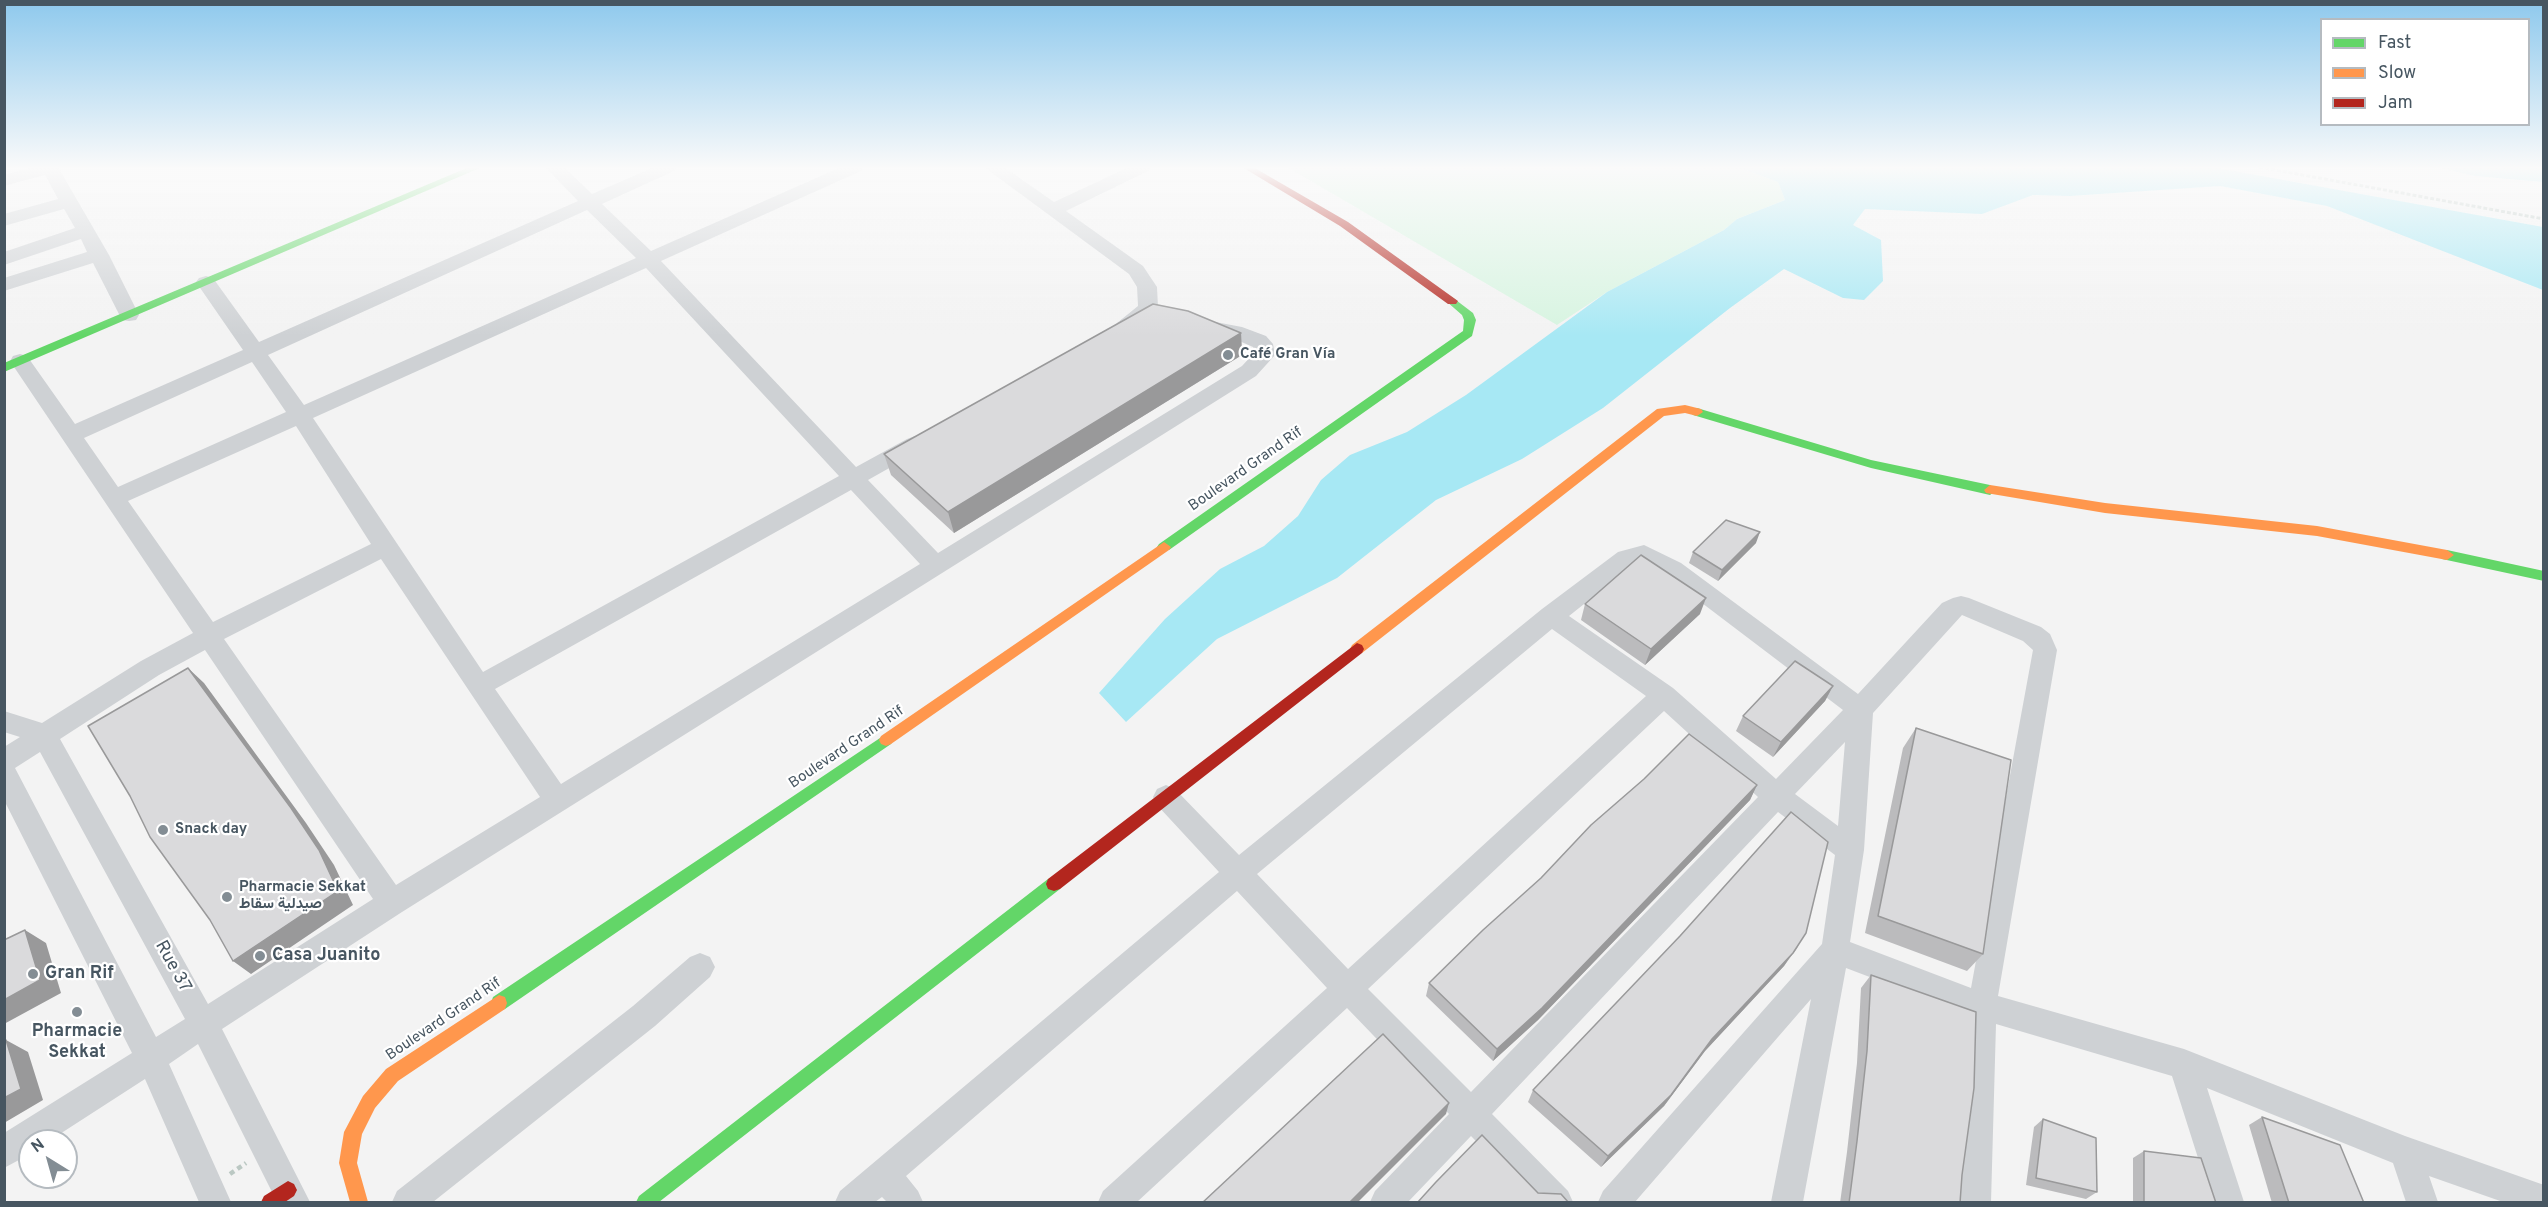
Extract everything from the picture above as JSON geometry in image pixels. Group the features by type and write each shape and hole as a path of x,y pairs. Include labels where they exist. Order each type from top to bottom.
{"main road":[{"path":"12,365 123,303 206,282 343,223"},
{"name":"Boulevard Grand Rif","path":"359,1203 348,1163 353,1132 369,1102 392,1076 420,1054 696,871 1017,651 1468,333 1470,320 1467,313 1430,283 1342,223"},
{"path":"645,1203 1661,412 1685,409 1826,452 1963,485 2105,508 2261,524 2375,540 2544,576"}],"street":[{"path":"81,223 123,303"},
{"path":"71,435 543,223"},
{"path":"612,223 648,259 935,565"},
{"path":"114,498 301,417 727,223"},
{"path":"1073,223 1136,270 1143,278 1149,297 1148,307 1142,315 1109,337"},
{"path":"4,259 86,231"},
{"path":"4,285 99,255"},
{"path":"206,282 301,417 385,547 557,801"},
{"path":"4,1152 392,903 1248,371 1265,355 1263,344 1242,334 1142,315"},
{"path":"12,365 71,435 392,903"},
{"path":"479,686 935,433"},
{"path":"4,761 150,668 208,636 385,547"},
{"path":"851,1203 1238,873 1619,562 1637,554 1644,554 1686,578 1860,709"},
{"path":"1386,1203 1955,608 1968,607 2024,629 2044,645 2045,650 1982,1006 1975,1203"},
{"path":"1551,616 1664,695 1775,795 1850,850"},
{"path":"1114,1203 1523,828 1664,695"},
{"path":"1787,1203 1835,950 1850,850 1860,709"},
{"path":"4,721 44,735"},
{"name":"Rue 37","path":"44,735 204,1025 284,1198"},
{"path":"4,773 151,1059 214,1203"},
{"path":"1166,796 1347,988 1557,1203"},
{"path":"1835,950 1982,1006 2184,1064 2405,1152 2544,1202"},
{"path":"1614,1203 1835,950"},
{"path":"408,1203 644,1016 700,967"},
{"path":"2184,1064 2228,1203"},
{"path":"2405,1152 2422,1203"},
{"path":"885,1175 907,1203"}],"green space":[{"path":"1383,223 1732,223 1724,230 1607,292 1557,325"}],"water":[{"path":"1732,223 1854,223 1853,225 1881,240 1883,281 1864,300 1843,298 1784,269 1730,308 1603,408 1522,459 1436,500 1337,578 1217,639 1126,722 1099,693 1165,619 1220,569 1264,546 1298,516 1321,480 1350,455 1407,432 1466,395 1607,292 1724,230"},
{"path":"2372,223 2523,223 2543,227 2543,290"}],"building":[{"path":"1153,304 1188,311 1241,333 948,512 884,454"},
{"path":"1726,520 1760,532 1722,570 1693,552"},
{"path":"1641,555 1706,598 1651,649 1585,604"},
{"path":"1795,661 1833,686 1781,742 1743,716"},
{"path":"188,668 291,808 319,850 338,891 233,961 210,920 150,837 130,796 88,726"},
{"path":"1916,728 2011,760 1983,954 1878,916"},
{"path":"1689,734 1757,785 1542,1008 1497,1049 1429,983 1541,878 1591,825 1644,779"},
{"path":"1791,812 1828,842 1806,933 1793,953 1712,1039 1671,1095 1608,1156 1533,1090 1680,936"},
{"path":"25,930 40,980 4,1000 4,940"},
{"path":"1871,975 1976,1012 1974,1088 1960,1203 1849,1203 1867,1051"},
{"path":"1383,1034 1449,1103 1349,1203 1202,1203"},
{"path":"6,1040 21,1089 4,1098 4,1041"},
{"path":"2262,1117 2340,1145 2364,1203 2289,1203"},
{"path":"2043,1119 2096,1138 2097,1192 2036,1178"},
{"path":"1482,1135 1538,1193 1561,1194 1569,1203 1417,1203"},
{"path":"2144,1151 2201,1158 2216,1203 2144,1203"}],"traffic: fast":[{"path":"4,368 344,223"},
{"path":"1164,547 1468,333 1470,320 1467,313 1452,301"},
{"path":"1697,412 1871,464 1990,490"},
{"path":"2447,555 2544,576"},
{"path":"499,1003 886,740"},
{"path":"645,1202 1054,884"}],"traffic: slow":[{"path":"1357,649 1661,412 1685,409 1697,412"},
{"path":"1990,490 2105,508 2317,531 2447,555"},
{"path":"886,740 1164,547"},
{"path":"359,1202 348,1163 353,1132 369,1102 392,1075 499,1003"}],"traffic: jam":[{"path":"1343,223 1452,301"},
{"path":"1054,884 1357,649"},
{"path":"270,1202 288,1190"}],"place":[{"name":"Café Gran Vía","path":"1228,355"},
{"name":"Snack day","path":"163,830"},
{"name":"Pharmacie Sekkat صيدلية سقاط","path":"227,897"},
{"name":"Casa Juanito","path":"260,956"},
{"name":"Gran Rif","path":"33,974"},
{"name":"Pharmacie Sekkat","path":"77,1012"}]}
